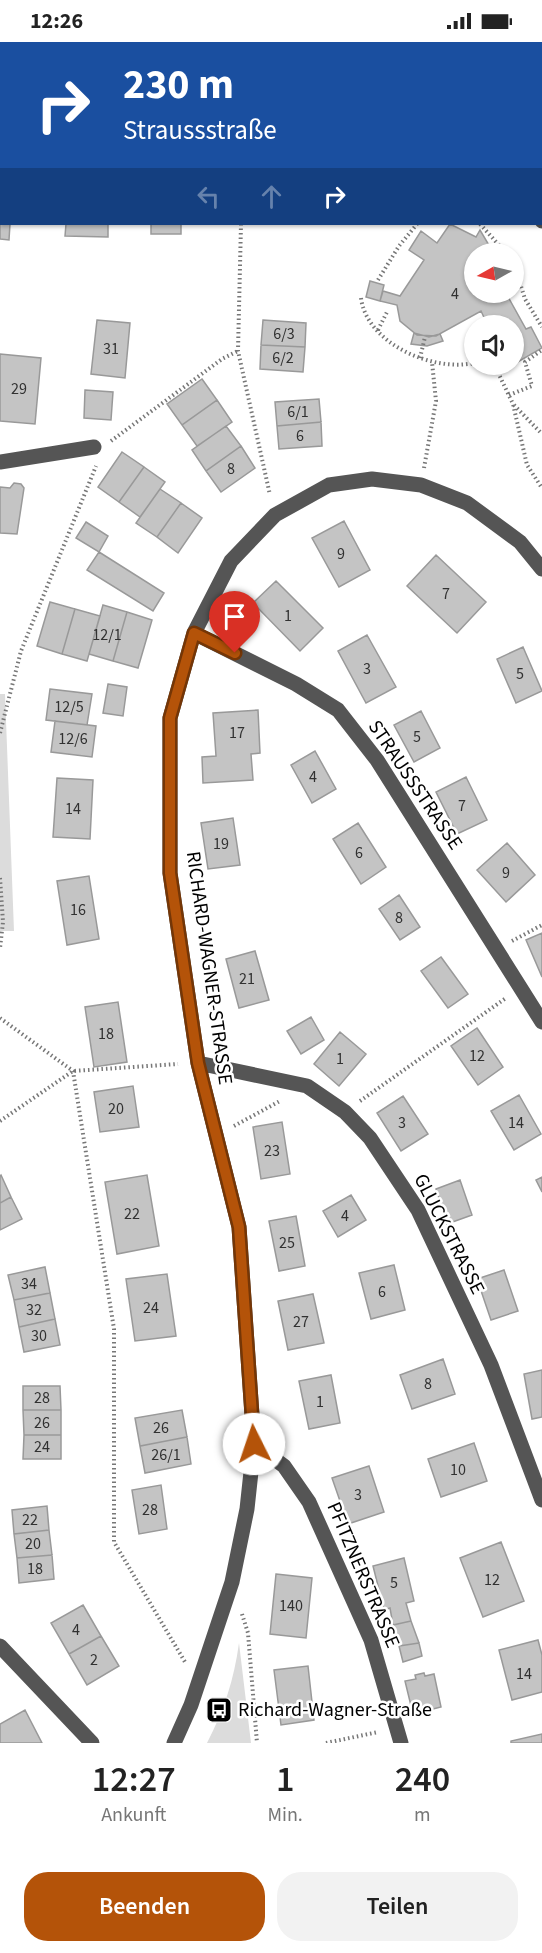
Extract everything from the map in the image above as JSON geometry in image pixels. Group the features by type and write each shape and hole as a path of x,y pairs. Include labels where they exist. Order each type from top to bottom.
{"street":[{"path":"0,462 94,447"},
{"name":"RICHARD-WAGNER-STRASSE","path":"174,1743 198,1684 232,1582 247,1509 254,1444 239,1227 214,1137 198,1063 170,873 170,718 194,633 231,561 275,515 330,485 372,479 421,485 467,503 520,542 542,569"},
{"name":"STRAUSSSTRASSE","path":"194,633 296,684 338,710 377,759 542,1022"},
{"name":"GLUCKSTRASSE","path":"198,1063 307,1086 345,1112 370,1138 418,1210 491,1365 542,1500"},
{"name":"PFITZNERSTRASSE","path":"254,1444 284,1466 309,1502 371,1640 399,1736"},
{"path":"0,1646 92,1743"}],"path":[{"path":"241,225 238,351 275,515"},
{"path":"378,280 399,246 416,225"},
{"path":"481,225 497,243"},
{"path":"524,296 542,327"},
{"path":"361,298 362,307 384,337 420,358 457,367 464,365"},
{"path":"378,330 387,312"},
{"path":"420,358 425,337"},
{"path":"509,395 532,386 525,362 542,350"},
{"path":"94,447 105,446 222,359 238,351"},
{"path":"421,485 436,402 432,362"},
{"path":"499,375 513,404 528,465 542,488"},
{"path":"513,404 542,434"},
{"path":"0,733 21,651 92,478"},
{"path":"0,878 2,921 0,948"},
{"path":"495,950 542,925"},
{"path":"345,1112 520,987"},
{"path":"0,1018 73,1071 114,1329 114,1542 198,1684"},
{"path":"0,1121 73,1071 198,1063"},
{"path":"214,1137 307,1086"},
{"path":"232,1582 248,1633 257,1743"},
{"path":"326,1743 399,1736"}],"shaded area":[{"path":"0,694 5,694 14,931 0,931"},
{"path":"239,1643 251,1743 207,1743 228,1694"}],"building":[{"path":"0,225 10,225 9,240 0,239"},
{"path":"66,225 108,225 108,237 65,236"},
{"path":"151,225 181,225 181,234 151,234"},
{"path":"449,225 476,237 480,230 488,243 464,243 464,303 511,303 518,315 483,315 481,311 474,315 464,315 464,320 436,336 417,335 400,321 397,305 380,301 383,291 400,296 424,260 409,250 421,231 437,243"},
{"path":"370,281 384,285 380,301 366,297"},
{"path":"97,320 130,323 125,378 91,374"},
{"path":"263,320 306,323 305,347 261,345"},
{"path":"524,325 526,329 531,327 542,348 524,358"},
{"path":"414,333 429,337 440,334 443,341 427,346 411,344"},
{"path":"261,345 305,347 303,372 260,369"},
{"path":"0,354 41,358 35,424 0,421"},
{"path":"202,379 217,400 182,425 167,404"},
{"path":"85,390 113,392 111,420 84,418"},
{"path":"319,399 321,422 277,426 275,402"},
{"path":"217,400 232,422 197,446 182,425"},
{"path":"321,422 322,446 279,449 277,426"},
{"path":"226,426 241,446 206,471 192,450"},
{"path":"241,446 255,468 221,492 206,471"},
{"path":"122,452 144,467 119,502 98,487"},
{"path":"144,467 165,482 140,517 119,502"},
{"path":"14,483 21,484 24,488 17,534 0,533 0,487 10,488"},
{"path":"160,489 181,503 157,537 136,523"},
{"path":"181,503 202,518 178,553 157,537"},
{"path":"344,521 370,570 339,587 312,538"},
{"path":"86,522 108,536 99,552 76,538"},
{"path":"99,552 164,593 153,611 87,570"},
{"path":"436,555 486,602 457,633 407,586"},
{"path":"276,581 323,628 300,651 253,603"},
{"path":"50,602 75,609 62,654 37,646"},
{"path":"103,605 127,612 113,661 89,654"},
{"path":"75,609 100,616 87,661 62,654"},
{"path":"127,612 152,620 138,668 113,661"},
{"path":"367,635 396,687 366,703 338,651"},
{"path":"523,647 542,691 516,703 497,659"},
{"path":"108,684 127,687 123,716 103,713"},
{"path":"50,689 92,694 87,725 46,720"},
{"path":"258,710 260,753 251,754 253,780 203,783 202,757 216,756 213,713"},
{"path":"421,711 440,748 414,762 394,725"},
{"path":"55,721 96,726 92,757 51,752"},
{"path":"315,751 336,789 312,803 291,765"},
{"path":"466,777 487,820 457,834 436,792"},
{"path":"57,778 93,780 90,839 53,837"},
{"path":"233,818 240,865 208,869 201,823"},
{"path":"358,823 386,867 361,884 333,839"},
{"path":"507,843 535,875 506,902 477,870"},
{"path":"89,876 99,939 67,945 57,881"},
{"path":"399,895 420,927 400,940 379,909"},
{"path":"542,933 542,977 526,940"},
{"path":"255,951 269,1000 239,1008 226,959"},
{"path":"441,957 468,994 448,1008 421,971"},
{"path":"118,1002 127,1062 94,1067 85,1007"},
{"path":"311,1017 324,1040 301,1054 287,1031"},
{"path":"477,1028 503,1067 478,1085 451,1046"},
{"path":"340,1032 366,1054 339,1086 314,1064"},
{"path":"133,1086 139,1127 100,1132 94,1092"},
{"path":"519,1095 541,1134 514,1150 491,1111"},
{"path":"403,1096 428,1134 401,1151 377,1113"},
{"path":"282,1122 290,1174 261,1179 253,1127"},
{"path":"147,1175 159,1246 117,1254 105,1182"},
{"path":"0,1176 11,1197 0,1203"},
{"path":"542,1177 542,1192 536,1180"},
{"path":"460,1180 472,1215 447,1224 436,1189"},
{"path":"351,1195 366,1220 338,1237 323,1211"},
{"path":"11,1197 22,1219 0,1230 0,1203"},
{"path":"296,1216 305,1266 279,1271 269,1221"},
{"path":"394,1265 405,1310 371,1319 359,1273"},
{"path":"45,1267 50,1293 14,1300 8,1275"},
{"path":"504,1270 518,1311 491,1320 477,1279"},
{"path":"167,1274 176,1336 135,1341 126,1279"},
{"path":"50,1293 55,1319 19,1327 14,1300"},
{"path":"313,1294 324,1343 288,1350 278,1301"},
{"path":"55,1319 60,1345 24,1352 19,1327"},
{"path":"443,1359 455,1394 412,1409 400,1375"},
{"path":"542,1370 542,1417 532,1419 524,1374"},
{"path":"331,1375 340,1423 309,1429 299,1381"},
{"path":"23,1386 60,1386 61,1410 23,1410"},
{"path":"23,1410 61,1410 61,1435 24,1435"},
{"path":"182,1410 187,1437 140,1446 135,1418"},
{"path":"24,1435 61,1435 61,1459 23,1459"},
{"path":"187,1437 191,1464 145,1473 140,1446"},
{"path":"474,1443 487,1481 441,1497 428,1459"},
{"path":"369,1466 384,1512 348,1524 332,1478"},
{"path":"161,1485 167,1529 139,1534 132,1490"},
{"path":"47,1506 49,1530 14,1534 12,1510"},
{"path":"49,1530 52,1555 17,1558 14,1534"},
{"path":"501,1542 524,1601 483,1617 460,1558"},
{"path":"52,1555 54,1579 19,1583 17,1558"},
{"path":"404,1558 414,1601 406,1603 411,1621 393,1625 390,1608 384,1610 373,1566"},
{"path":"276,1574 312,1578 306,1638 270,1634"},
{"path":"83,1605 101,1636 69,1654 51,1623"},
{"path":"411,1621 419,1643 399,1646 393,1625"},
{"path":"101,1636 119,1666 87,1685 69,1654"},
{"path":"538,1640 542,1655 542,1692 512,1700 499,1650"},
{"path":"419,1643 422,1656 403,1662 399,1646"},
{"path":"308,1666 314,1720 281,1725 274,1670"},
{"path":"424,1673 425,1676 434,1674 441,1707 413,1714 405,1681 416,1679 415,1675"},
{"path":"25,1710 42,1743 0,1743 0,1724"},
{"path":"542,1734 542,1743 511,1743 511,1741"}],"place":[{"name":"Richard-Wagner-Straße","path":"219,1710"}],"route":[{"path":"235,653 194,633 170,718 170,873 198,1063 214,1137 239,1227 254,1444"}]}
